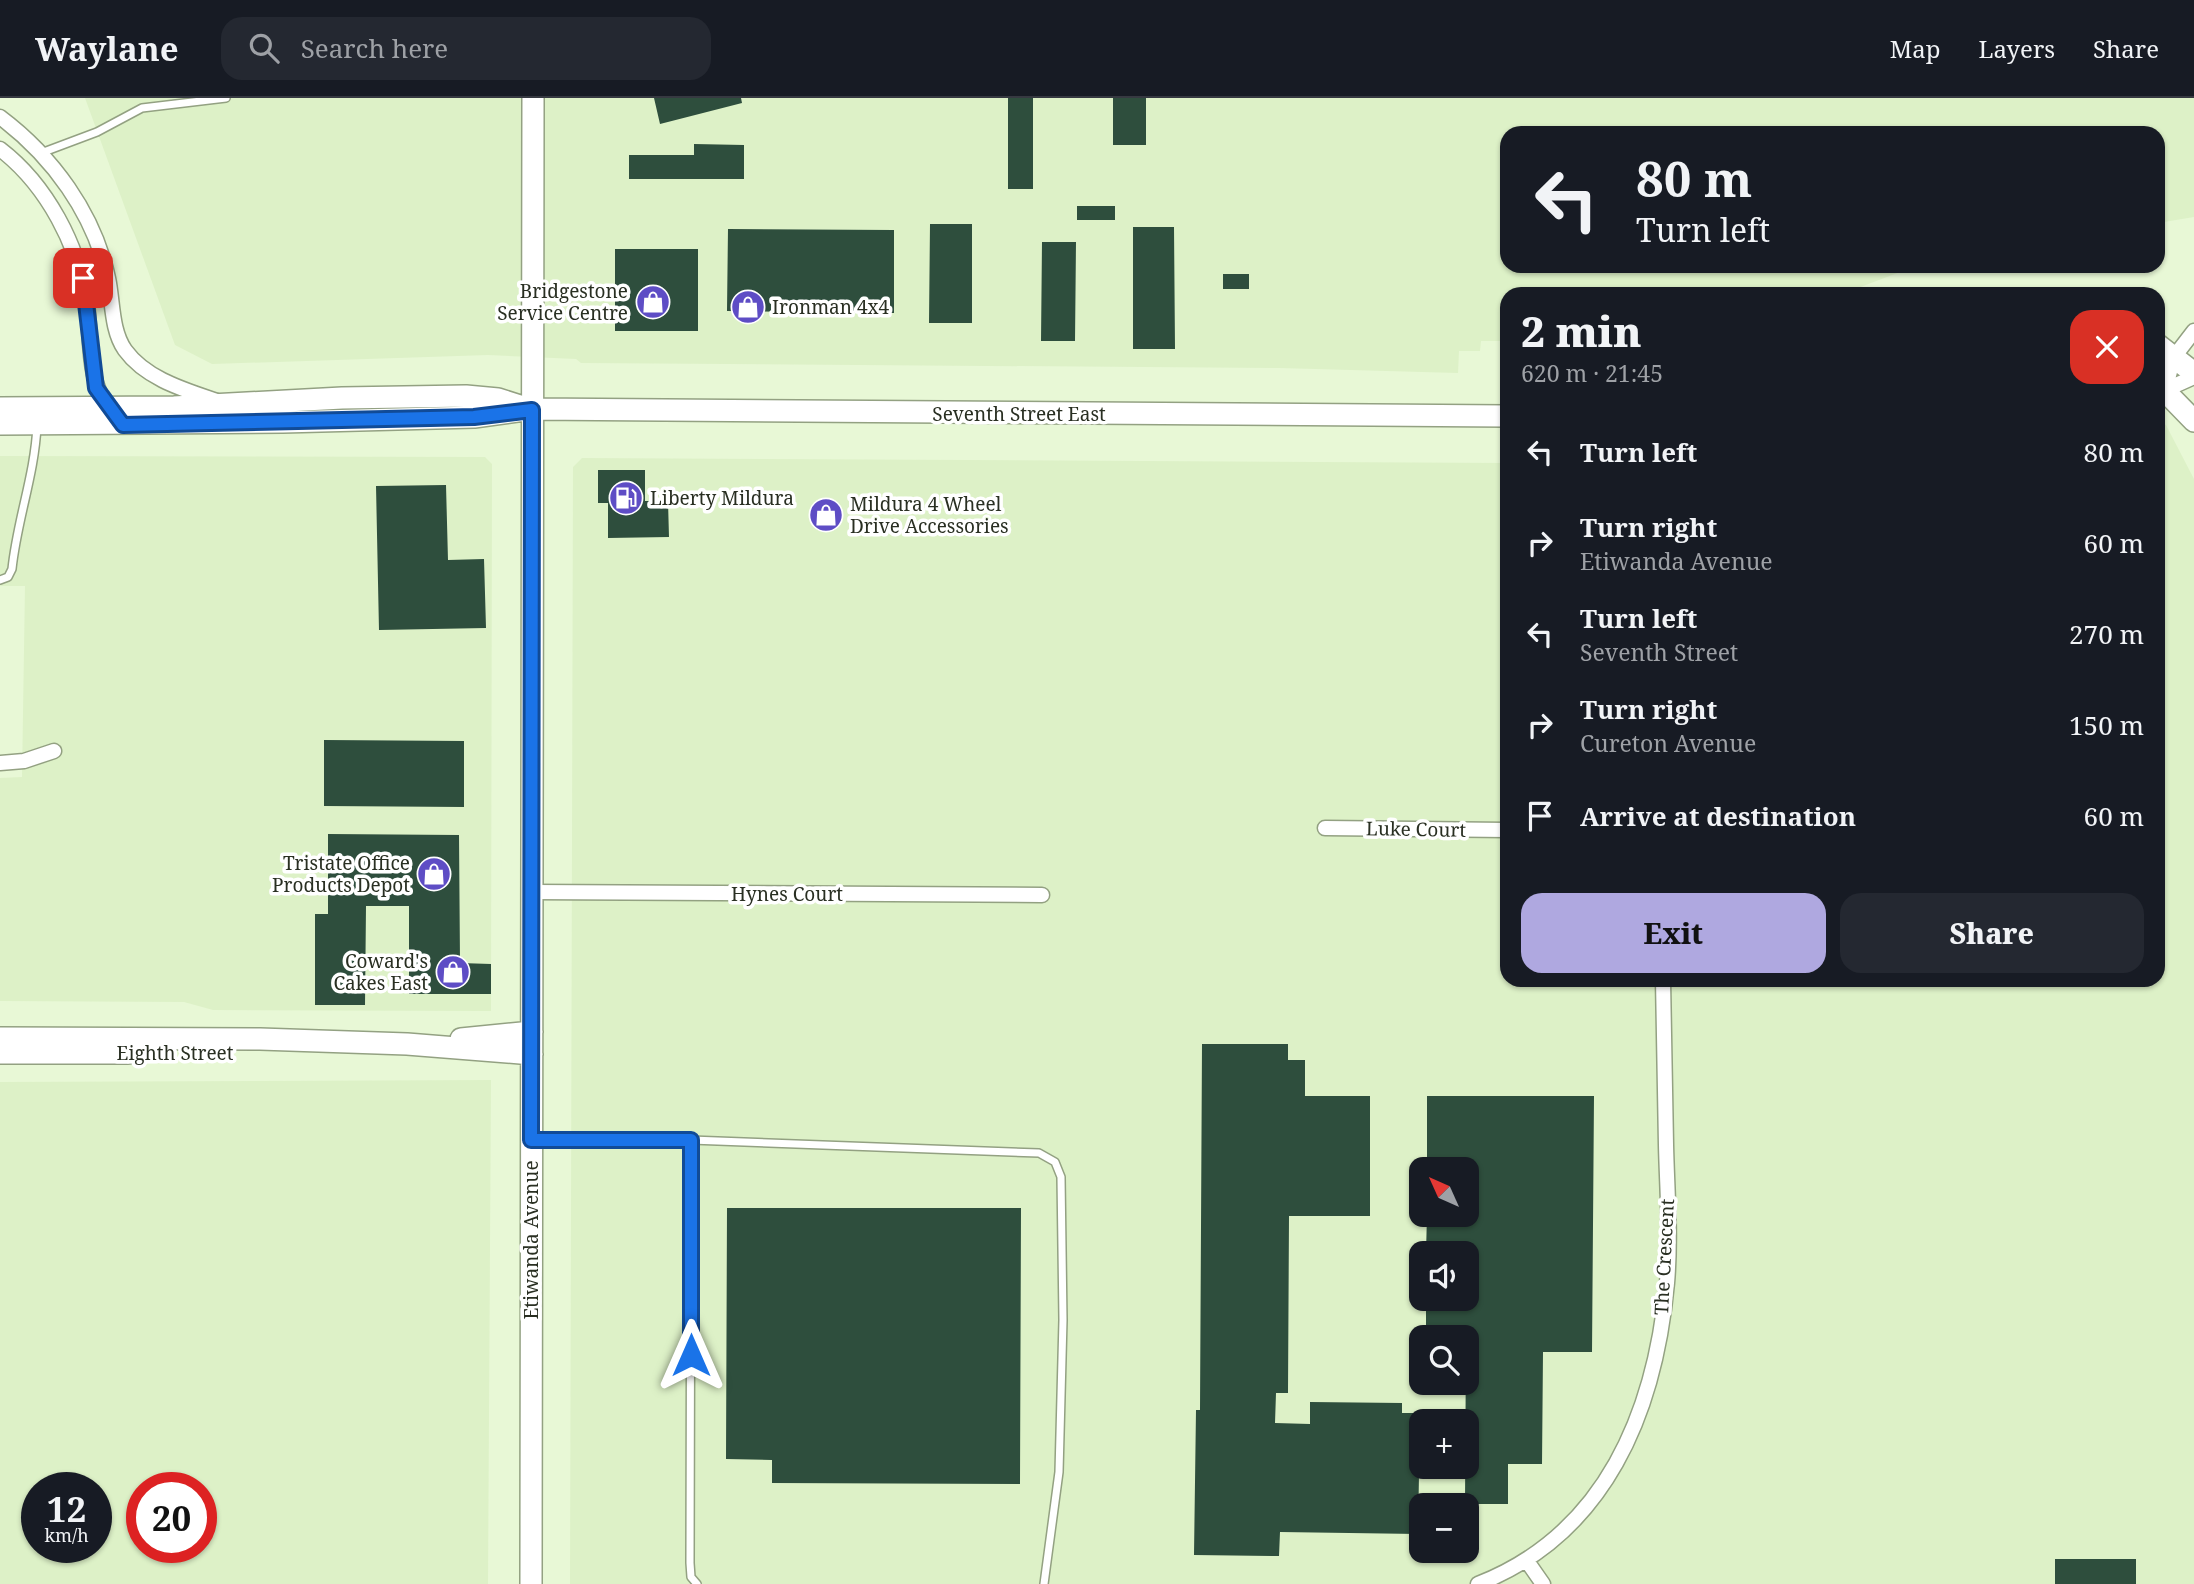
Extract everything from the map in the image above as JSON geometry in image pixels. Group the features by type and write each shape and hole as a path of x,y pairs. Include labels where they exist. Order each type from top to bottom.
{"street":[{"name":"Etiwanda Avenue","path":"531,1584 533,98"},
{"path":"0,117 41,153 75,197 90,227 108,276 115,324 125,350 146,370 161,379 228,404"},
{"path":"0,149 44,196 75,255 87,305 92,374 96,388 108,408 123,425"},
{"path":"2165,386 2194,375 2166,351 2194,331"},
{"path":"2165,391 2194,421"},
{"path":"0,408 108,408 466,396 498,399 532,410"},
{"path":"0,424 123,425 474,417 532,410"},
{"name":"Seventh Street East","path":"532,410 1500,416"},
{"path":"0,763 24,761 54,751"},
{"name":"Luke Court","path":"1325,828 1500,830"},
{"name":"Hynes Court","path":"532,892 1042,895"},
{"name":"The Crescent","path":"1478,1584 1527,1561 1555,1540 1580,1515 1618,1463 1634,1429 1659,1338 1667,1282 1663,987"},
{"name":"Eighth Street","path":"407,1044 532,1032"},
{"name":"Eighth Street","path":"0,1038 407,1044 532,1054"},
{"name":"Eighth Street","path":"0,1053 235,1053 350,1044"},
{"path":"1527,1561 1543,1584"}],"lane":[{"path":"41,153 97,132 142,108 226,98"},
{"path":"0,580 8,577 12,569 24,501 33,471 37,424"},
{"path":"531,1140 691,1140 1039,1153 1055,1162 1061,1177 1063,1320 1059,1472 1045,1584"},
{"path":"691,1140 690,1563 691,1577 697,1584"}],"shaded area":[{"path":"85,98 2194,98 2194,217 2165,222 2165,126 1500,126 1500,273 1898,273 1860,287 1500,287 1500,341 1481,341 1480,351 1459,351 1458,373 1279,368 581,363 576,359 488,355 212,364 175,345"},
{"path":"2166,425 2194,479 2194,1584 570,1584 573,467 582,458 1500,463 1500,987 2165,987"},
{"path":"0,456 485,457 492,464 491,1011 213,1010 184,1002 0,1001 0,778 22,777 25,586 0,586"},
{"path":"491,1080 488,1584 0,1584 0,1082"}],"building":[{"path":"654,98 741,98 742,103 660,124"},
{"path":"1008,98 1033,98 1033,189 1008,189"},
{"path":"1113,98 1146,98 1146,145 1113,145"},
{"path":"694,144 744,145 744,179 629,179 629,155 694,155"},
{"path":"1077,206 1115,206 1115,220 1077,220"},
{"path":"930,224 972,224 972,323 929,323"},
{"path":"1133,227 1174,227 1175,349 1133,349"},
{"path":"728,229 894,230 894,313 727,311"},
{"path":"1042,242 1076,242 1075,341 1041,341"},
{"path":"615,249 698,249 698,331 615,331"},
{"path":"1223,274 1249,274 1249,289 1223,289"},
{"path":"598,470 645,470 645,501 668,501 669,537 608,538 608,503 598,503"},
{"path":"446,485 448,560 484,559 486,628 379,630 376,486"},
{"path":"324,740 464,741 464,807 324,806"},
{"path":"328,834 459,835 460,963 491,964 491,994 409,994 409,906 366,906 365,1005 315,1005 315,914 328,914"},
{"path":"1202,1044 1288,1044 1288,1060 1305,1060 1305,1096 1370,1096 1370,1216 1289,1216 1288,1393 1276,1393 1275,1423 1310,1424 1310,1402 1402,1403 1402,1413 1409,1413 1409,1479 1419,1479 1419,1493 1409,1493 1409,1534 1280,1532 1279,1556 1194,1555 1196,1410 1200,1410"},
{"path":"1427,1096 1594,1096 1592,1352 1543,1352 1542,1464 1508,1464 1508,1504 1479,1504 1479,1493 1465,1493 1465,1479 1479,1479 1479,1409 1466,1409 1466,1395 1479,1395 1479,1325 1426,1325 1426,1311 1479,1311 1479,1241 1426,1241 1427,1227 1479,1227 1479,1157 1427,1157"},
{"path":"727,1208 1021,1208 1020,1484 772,1483 772,1460 726,1459"},
{"path":"2055,1559 2136,1559 2136,1584 2055,1584"}],"place":[{"name":"Bridgestone Service Centre","path":"653,302"},
{"name":"Ironman 4x4","path":"748,307"},
{"name":"Liberty Mildura","path":"626,498"},
{"name":"Mildura 4 Wheel Drive Accessories","path":"826,515"},
{"name":"Tristate Office Products Depot","path":"434,874"},
{"name":"Coward's Cakes East","path":"453,972"}],"route":[{"path":"83,278 91,372 103,401 123,425 474,417 532,410 531,1140 691,1140 691,1355"}]}
